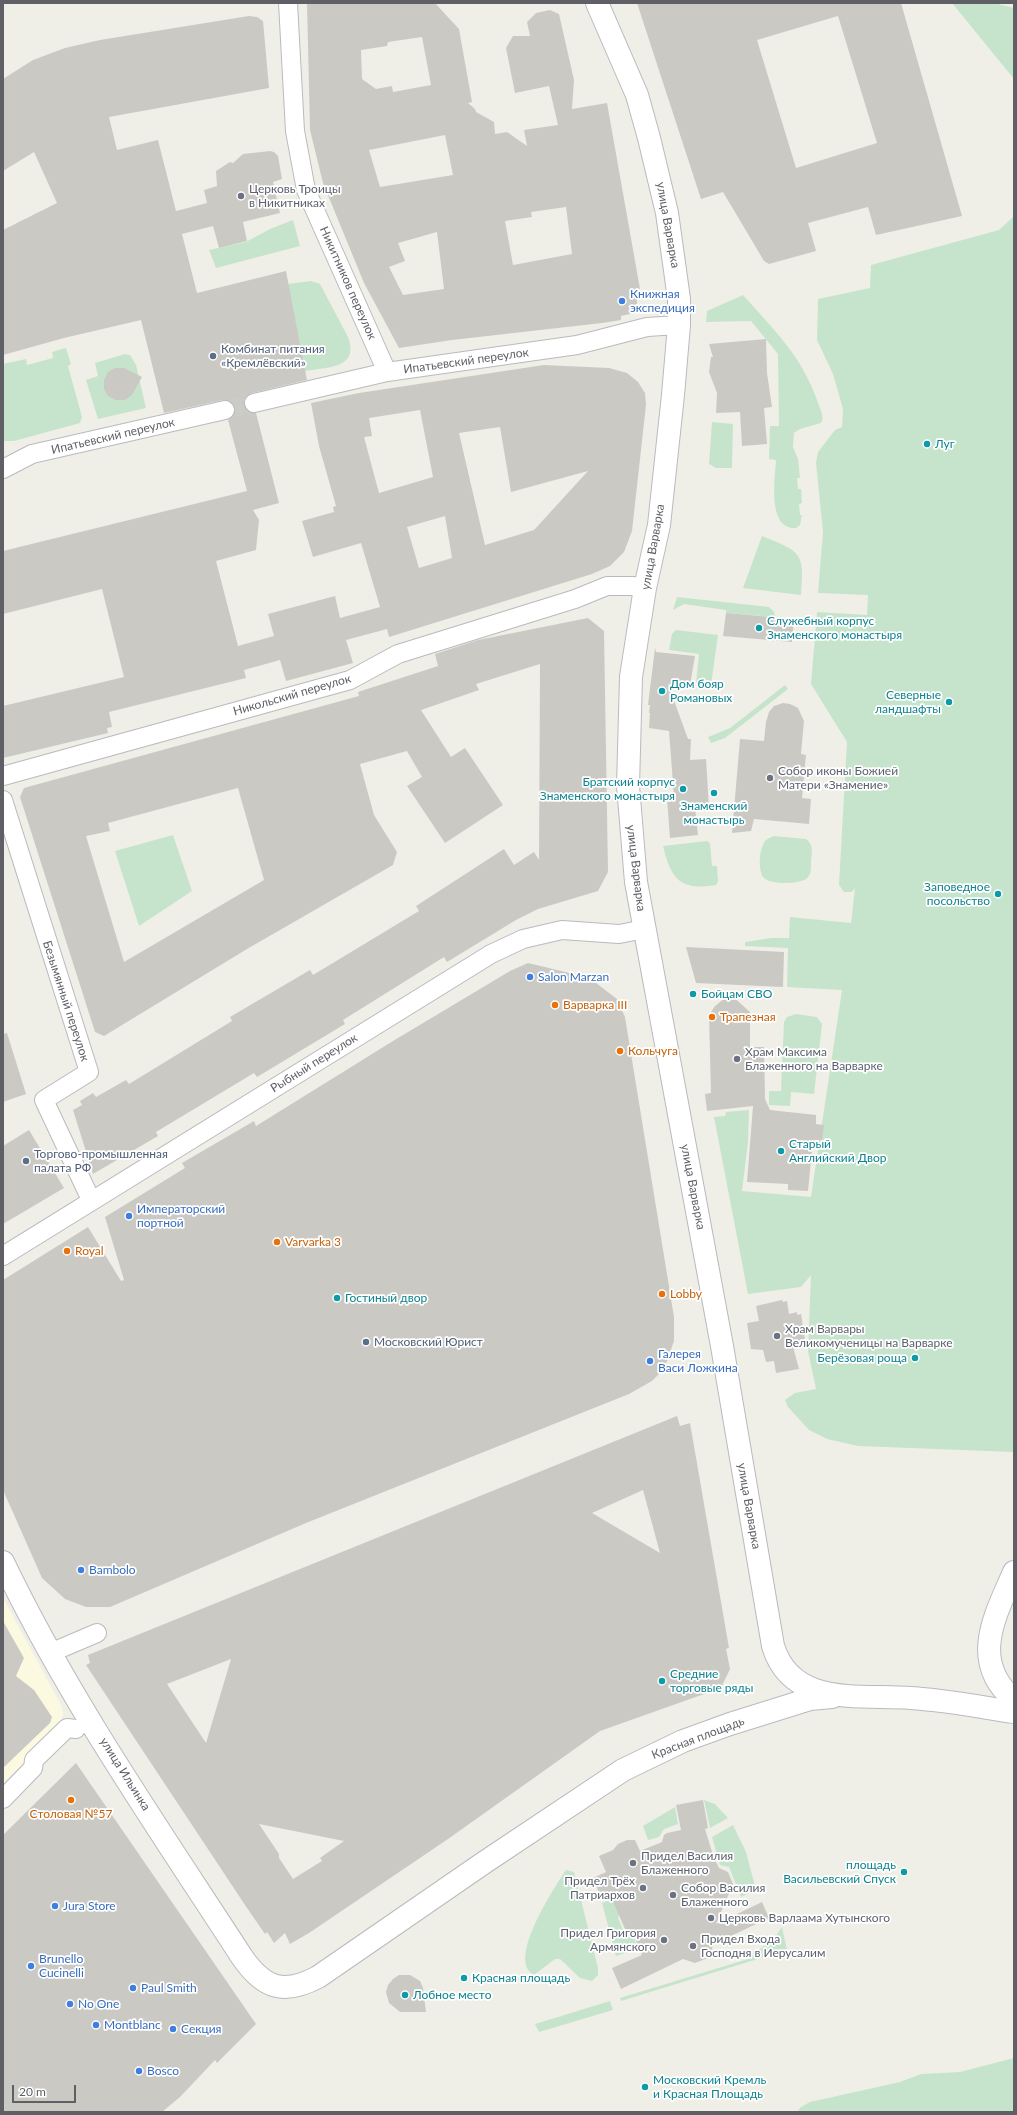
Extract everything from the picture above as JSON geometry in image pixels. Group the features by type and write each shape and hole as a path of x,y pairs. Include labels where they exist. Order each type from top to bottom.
{"street":[{"name":"Никитников переулок","path":"288,3 295,131 306,190 387,372"},
{"name":"улица Варварка","path":"597,3 637,95 649,138 669,226 678,285 679,325 659,525 645,588 631,676 628,786 636,882 721,1339 773,1646 782,1666 789,1675 802,1685 822,1692 843,1696"},
{"name":"Ипатьевский переулок","path":"254,403 387,372 577,345 646,327 679,325"},
{"name":"Ипатьевский переулок","path":"3,469 32,454 225,410"},
{"name":"Никольский переулок","path":"3,776 350,680 398,654 463,632 575,599 607,586 632,586 645,588"},
{"name":"Безымянный переулок","path":"3,800 89,1072 44,1100 91,1200"},
{"name":"Рыбный переулок","path":"3,1256 91,1200 491,954 523,939 562,930 619,934 645,929"},
{"name":"улица Ильинка","path":"3,1562 36,1629 50,1653 82,1723 234,1945 259,1979"},
{"path":"1014,1572 989,1635 988,1649 993,1676 1014,1700"},
{"path":"50,1653 98,1633"},
{"path":"843,1696 911,1698 1014,1712"},
{"name":"Красная площадь","path":"259,1979 269,1985 291,1987 304,1984 318,1977 586,1793 623,1770 656,1753 683,1741 769,1711 810,1699 843,1696"},
{"path":"3,1799 33,1768 42,1768 74,1738 82,1723"}],"shaded area":[{"path":"952,3 994,3 1014,8 1014,79"},
{"path":"1014,216 1014,1452 858,1446 827,1439 809,1430 788,1407 785,1400 795,1393 816,1389 808,1351 811,1275 801,1287 748,1294 714,1117 725,1116 726,1112 749,1110 748,1142 742,1191 811,1197 842,990 787,987 788,948 745,946 745,942 771,938 789,938 790,917 851,923 855,888 852,892 844,892 839,885 847,742 811,684 817,612 867,615 868,595 818,593 823,532 816,463 818,452 835,430 842,427 843,409 833,374 817,340 818,299 870,288 871,265 999,230"},
{"path":"293,220 300,246 216,268 209,250 246,242 270,229"},
{"path":"311,281 320,284 348,337 350,347 349,355 345,361 331,367 305,371 288,284"},
{"path":"743,295 776,332 796,358 812,387 822,413 821,423 800,429 794,433 793,447 798,459 800,478 797,478 798,489 801,489 802,503 799,504 800,515 802,515 800,525 796,528 787,526 780,521 775,502 774,490 776,460 769,459 770,426 779,426 778,354 751,321 706,322 707,311"},
{"path":"66,348 71,364 68,366 82,417 80,423 14,441 3,441 3,364 26,359 27,365 53,358 52,352"},
{"path":"125,354 130,355 136,365 146,408 98,419 86,380 98,376 95,363"},
{"path":"712,422 733,424 732,468 716,468 709,464"},
{"path":"762,536 793,550 798,555 802,570 801,595 743,588"},
{"path":"677,597 769,607 774,612 775,617 726,613 726,610 684,604 673,610"},
{"path":"676,630 718,635 711,685 696,683 699,654 669,650 672,634"},
{"path":"785,685 788,689 725,738 711,743 708,737 730,728"},
{"path":"173,835 192,891 139,926 115,851"},
{"path":"774,836 806,839 809,841 812,849 811,868 806,879 797,882 778,883 764,878 760,867 761,852 765,841"},
{"path":"707,841 710,843 712,866 717,866 718,881 716,885 694,886 679,880 670,867 663,846"},
{"path":"796,1014 817,1017 822,1024 814,1094 791,1092 790,1106 769,1105 769,1091 781,1091 784,1022 787,1017"},
{"path":"3,1598 62,1707 63,1715 56,1731 5,1781 9,1786 3,1792"},
{"path":"704,1800 715,1804 728,1818 710,1828"},
{"path":"675,1807 678,1824 664,1829 659,1837 648,1840 643,1826"},
{"path":"733,1825 746,1852 756,1890 741,1897 729,1867 720,1865 712,1837"},
{"path":"566,1870 574,1872 598,1968 598,1975 592,1981 580,1978 560,1959 555,1959 534,1975 527,1967 526,1955 529,1940 535,1924 543,1907"},
{"path":"617,1897 622,1909 618,1918 623,1930 634,1934 637,1949 616,1956 602,1903"},
{"path":"782,1927 787,1950 621,2001 620,1998 748,1959 775,1937"},
{"path":"610,2001 613,2010 539,2032 535,2024"},
{"path":"1014,2058 1014,2112 797,2112 801,2107 810,2102 900,2082 921,2074 960,2072"}],"building":[{"path":"307,3 435,3 459,29 472,102 468,103 475,109 476,112 494,122 495,134 507,132 527,146 524,130 558,125 549,86 515,93 506,48 513,36 530,36 527,22 536,13 550,10 559,14 574,80 572,109 607,103 640,289 636,289 637,303 630,314 621,316 621,320 452,340 399,348 364,283 323,183 310,130","holes":["422,37 431,85 393,92 392,86 376,89 362,79 361,50 387,46 388,42","445,135 453,175 380,187 369,150","566,207 572,254 513,265 505,221 532,217 531,212","437,232 444,289 403,295 389,267 405,261 398,243"]},
{"path":"637,3 901,3 962,216 876,235 868,207 808,223 816,251 769,264 764,261 723,192 701,199","holes":["838,16 877,143 796,168 757,40"]},
{"path":"249,16 257,17 263,21 269,88 109,117 117,150 158,140 176,211 207,203 204,190 217,186 216,171 230,162 233,163 243,154 270,151 274,152 278,156 282,179 273,182 280,213 243,222 247,241 219,248 213,226 182,234 197,293 286,271 307,380 252,393 244,400 247,410 256,413 279,503 253,510 259,520 256,550 216,561 238,646 274,636 268,614 335,596 340,618 380,607 361,543 313,557 302,521 334,512 333,507 336,506 319,446 311,403 359,393 544,365 609,368 627,373 638,382 645,393 646,405 632,531 624,552 610,566 592,574 389,637 387,629 346,640 353,663 286,681 280,660 244,670 246,678 109,712 112,727 107,728 108,733 3,758 3,706 124,677 102,589 3,614 3,551 247,491 228,420 235,413 233,403 223,400 164,413 141,320 64,338 3,355 3,230 57,203 34,152 3,171 3,79 33,60 65,48 100,40","holes":["420,410 433,477 379,493 364,437 372,436 369,418","500,427 511,492 588,471 534,530 485,545 459,433","445,516 452,558 419,568 407,527"]},
{"path":"766,339 767,373 772,407 764,408 767,444 742,446 740,412 716,413 717,393 709,372 711,357 713,357 709,344"},
{"path":"115,368 124,368 142,377 132,395 125,400 116,400 108,396 104,389 104,380 108,372"},
{"name":"Служебный корпус Знаменского монастыря","path":"726,613 794,619 792,642 723,636"},
{"path":"588,618 604,631 608,872 598,891 538,909 516,920 447,962 444,957 343,1020 345,1024 257,1077 254,1073 156,1132 158,1136 93,1174 73,1110 82,1105 80,1101 93,1093 96,1097 126,1080 129,1084 232,1021 230,1017 310,970 313,975 419,911 416,906 504,849 514,865 534,852 539,860 540,664 476,684 479,690 421,710 451,757 465,748 503,805 445,843 407,786 422,777 407,751 360,764 374,815 397,852 393,865 247,949 104,1036 95,1032 20,797 24,788 359,696 358,692 438,666 435,654 478,640","holes":["238,788 264,880 124,962 86,836 110,831 108,823"]},
{"path":"655,648 656,652 695,656 690,685 668,684 688,739 691,739 690,760 706,759 709,807 695,807 698,835 670,838 667,798 674,797 669,731 649,728 650,705 648,705"},
{"name":"Собор иконы Божией Матери «Знамение»","path":"783,703 790,704 798,708 804,721 801,754 806,755 802,798 811,799 809,824 754,819 751,831 732,833 740,739 764,741 766,722 769,712 774,706"},
{"path":"686,947 784,952 783,987 696,983"},
{"name":"Гостиный двор","path":"528,963 574,974 596,983 617,999 625,1017 674,1317 674,1341 667,1361 660,1373 652,1381 629,1394 306,1523 110,1607 86,1607 65,1599 42,1578 3,1490 3,1280 88,1227 121,1281 124,1280 105,1217 185,1168 182,1163 254,1121 256,1126 393,1041 510,971"},
{"path":"730,994 750,1012 750,1047 764,1047 765,1099 770,1110 816,1115 816,1124 824,1125 822,1140 813,1140 808,1191 788,1190 788,1184 747,1182 753,1106 707,1111 705,1094 711,1093 709,1015 715,1006"},
{"path":"7,1033 26,1094 3,1102 3,1034"},
{"name":"Торгово-промышленная палата РФ","path":"29,1130 64,1188 3,1224 3,1146"},
{"name":"Храм Варвары Великомученицы на Варварке","path":"782,1300 783,1302 787,1301 789,1314 797,1312 797,1315 801,1314 805,1340 795,1342 798,1346 793,1347 799,1369 776,1373 774,1361 766,1362 763,1350 751,1349 747,1323 759,1321 756,1306"},
{"path":"677,1416 680,1426 690,1423 729,1648 726,1649 730,1669 721,1688 600,1731 448,1839 309,1933 290,1944 285,1933 274,1943 267,1932 265,1934 86,1665 90,1663 88,1655","holes":["643,1490 660,1553 592,1513","231,1659 206,1743 167,1684","259,1824 344,1841 320,1858 322,1861 293,1879 279,1858 279,1854"]},
{"path":"3,1621 24,1658 16,1676 34,1690 52,1717 50,1723 3,1768"},
{"path":"76,1763 256,2024 217,2063 215,2060 180,2097 162,2112 3,2112 3,1835"},
{"name":"Собор Василия Блаженного","path":"703,1800 708,1828 705,1829 714,1858 719,1868 728,1872 733,1884 716,1924 762,1902 769,1918 714,1944 708,1958 695,1963 683,1959 621,1989 612,1968 642,1955 636,1941 636,1933 625,1929 611,1897 602,1900 593,1878 606,1872 599,1856 613,1850 618,1844 627,1840 635,1840 640,1851 662,1842 664,1835 667,1833 681,1830 676,1805"},
{"name":"Лобное место","path":"399,1975 410,1975 420,1981 423,1988 426,2012 400,2012 389,2003 386,1992 388,1985"}],"tunnel":[{"path":"225,410 254,403"}],"place":[{"name":"Церковь Троицы в Никитниках","path":"241,196"},
{"name":"Книжная экспедиция","path":"622,301"},
{"name":"Комбинат питания «Кремлёвский»","path":"213,356"},
{"name":"Луг","path":"927,444"},
{"name":"Служебный корпус Знаменского монастыря","path":"759,628"},
{"name":"Дом бояр Романовых","path":"662,691"},
{"name":"Северные ландшафты","path":"949,702"},
{"name":"Собор иконы Божией Матери «Знамение»","path":"770,778"},
{"name":"Братский корпус Знаменского монастыря","path":"683,789"},
{"name":"Знаменский монастырь","path":"714,793"},
{"name":"Заповедное посольство","path":"998,894"},
{"name":"Salon Marzan","path":"530,977"},
{"name":"Бойцам СВО","path":"693,994"},
{"name":"Варварка III","path":"555,1005"},
{"name":"Трапезная","path":"712,1017"},
{"name":"Кольчуга","path":"620,1051"},
{"name":"Храм Максима Блаженного на Варварке","path":"737,1059"},
{"name":"Старый Английский Двор","path":"781,1151"},
{"name":"Торгово-промышленная палата РФ","path":"26,1161"},
{"name":"Императорский портной","path":"129,1216"},
{"name":"Varvarka 3","path":"277,1242"},
{"name":"Royal","path":"67,1251"},
{"name":"Lobby","path":"662,1294"},
{"name":"Гостиный двор","path":"337,1298"},
{"name":"Храм Варвары Великомученицы на Варварке","path":"777,1336"},
{"name":"Московский Юрист","path":"366,1342"},
{"name":"Берёзовая роща","path":"915,1358"},
{"name":"Галерея Васи Ложкина","path":"650,1361"},
{"name":"Bambolo","path":"81,1570"},
{"name":"Средние торговые ряды","path":"662,1681"},
{"name":"Столовая №57","path":"71,1800"},
{"name":"Придел Василия Блаженного","path":"633,1863"},
{"name":"площадь Васильевский Спуск","path":"904,1872"},
{"name":"Придел Трёх Патриархов","path":"643,1888"},
{"name":"Собор Василия Блаженного","path":"673,1895"},
{"name":"Jura Store","path":"55,1906"},
{"name":"Церковь Варлаама Хутынского","path":"711,1918"},
{"name":"Придел Григория Армянского","path":"664,1940"},
{"name":"Придел Входа Господня в Иерусалим","path":"693,1946"},
{"name":"Brunello Cucinelli","path":"31,1966"},
{"name":"Красная площадь","path":"464,1978"},
{"name":"Paul Smith","path":"133,1988"},
{"name":"Лобное место","path":"405,1995"},
{"name":"No One","path":"70,2004"},
{"name":"Montblanc","path":"96,2025"},
{"name":"Секция","path":"173,2029"},
{"name":"Bosco","path":"139,2071"},
{"name":"Московский Кремль и Красная Площадь","path":"645,2087"}]}
